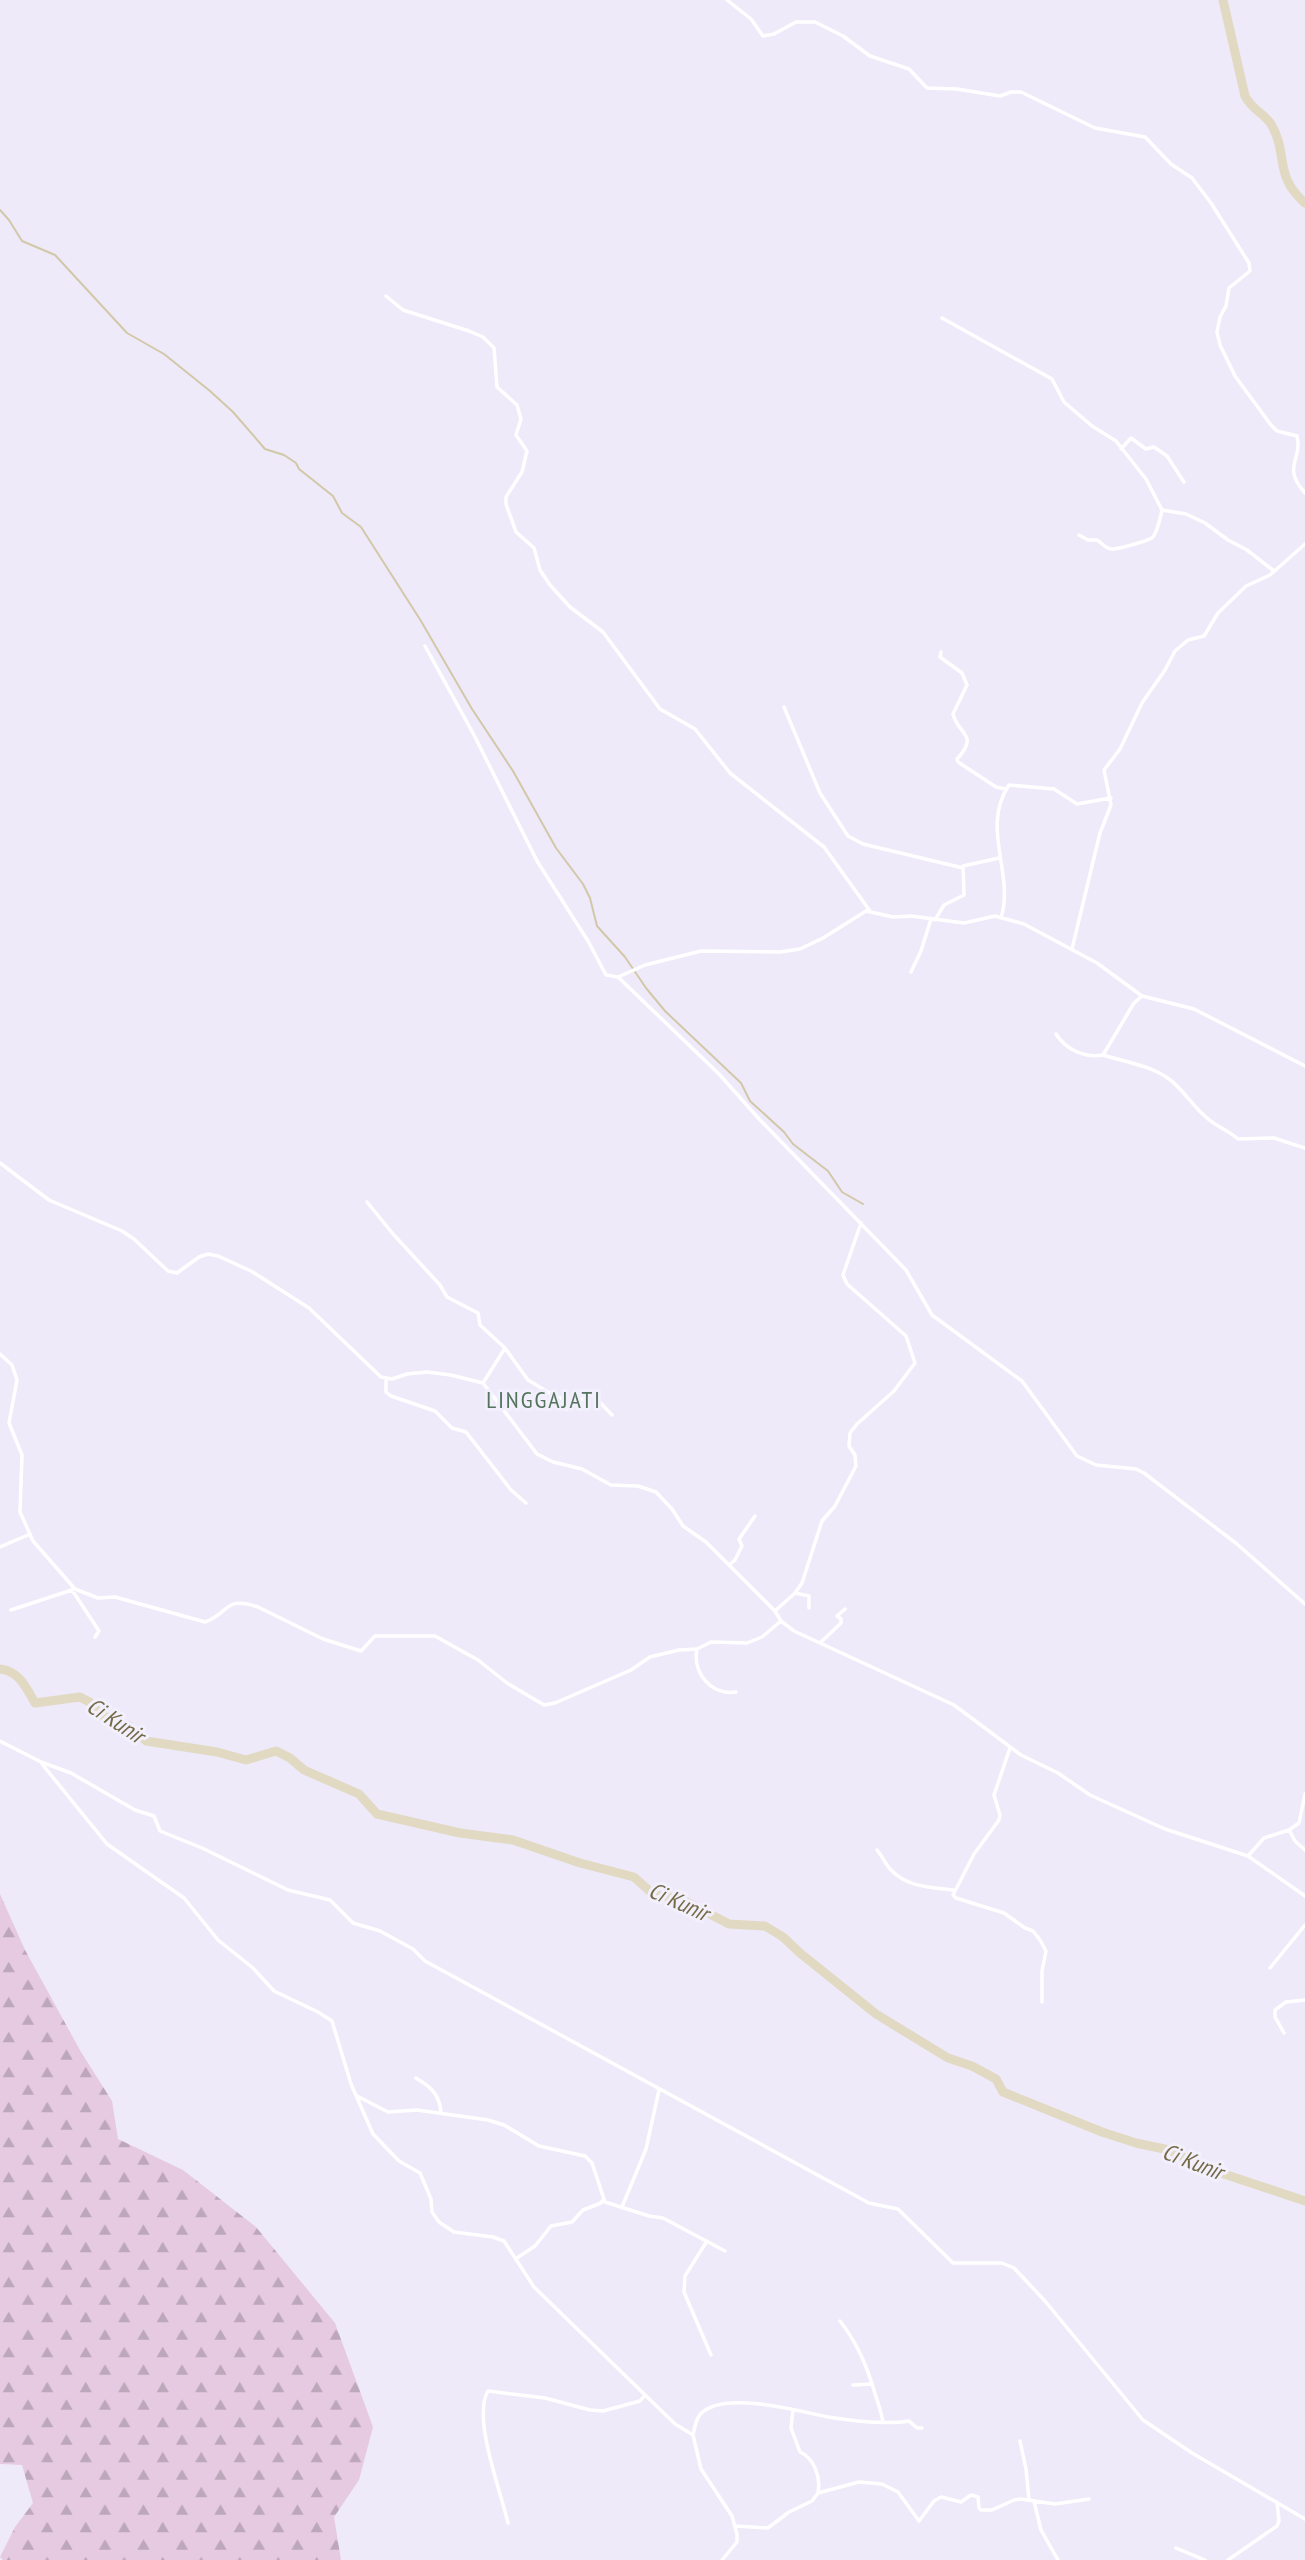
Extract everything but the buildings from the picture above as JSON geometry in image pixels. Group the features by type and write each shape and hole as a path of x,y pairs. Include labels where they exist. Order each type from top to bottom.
{"street":[{"path":"727,0 747,14 765,36 796,22 815,22 843,36 870,56 909,69 928,88 957,89 1000,96 1021,92 1095,128 1140,135 1151,141 1171,164 1192,178 1212,203 1249,263 1250,271 1229,288 1226,294 1226,306 1217,329 1220,345 1235,376 1271,425 1277,430 1297,436 1299,442 1293,473 1297,484 1305,493"},
{"path":"386,296 403,310 469,331 483,337 494,348 497,387 517,405 521,419 516,435 527,451 522,472 506,497 506,504 516,532 537,552 544,578 562,600 603,632 660,709 695,729 730,773 824,847 870,911"},
{"path":"942,318 1052,379 1064,402 1092,426 1114,439 1146,479 1163,510 1153,538 1148,541 1134,542 1114,550 1097,540 1088,540 1079,535"},
{"path":"1121,449 1132,439 1146,449 1154,447 1164,454 1184,482"},
{"path":"1163,510 1186,514 1205,523 1274,571"},
{"path":"1072,949 1100,833 1111,806 1104,770 1120,749 1142,704 1175,651 1188,640 1204,636 1218,613 1238,593 1274,571 1305,544"},
{"path":"425,646 479,745 537,861 588,941 603,972 611,977 701,951 758,952 800,949 823,938 863,911 964,923 990,916 1033,928 1097,963 1142,996 1194,1009 1305,1066"},
{"path":"941,652 940,657 962,673 967,685 953,715 969,741 957,759 958,762 996,787 1006,789"},
{"path":"784,707 820,793 848,836 863,844 963,868 999,858"},
{"path":"1001,918 1006,898 997,844 999,806 1000,798 1009,785 1054,789 1077,804 1111,798"},
{"path":"911,972 922,951 933,919 944,905 963,897 963,868"},
{"path":"618,977 719,1074 909,1274 932,1315 1022,1381 1077,1456 1096,1465 1136,1469 1144,1473 1237,1544 1305,1604"},
{"path":"1103,1055 1134,1003 1142,996"},
{"path":"1056,1034 1071,1050 1103,1055 1152,1069 1169,1079 1192,1106 1215,1125 1231,1132 1238,1139 1274,1138 1305,1148"},
{"path":"0,1163 49,1200 128,1235 168,1271 177,1273 199,1257 208,1254 251,1270 309,1308 376,1374 386,1380 428,1372 483,1383 537,1454 553,1462 582,1469 611,1485 638,1486 656,1492 673,1509 683,1526 706,1542 775,1611 781,1621 794,1631 954,1705 1011,1747 1058,1773 1090,1795 1165,1829 1248,1856 1305,1896"},
{"path":"366,1202 445,1290 445,1294 457,1304 478,1313 480,1325 505,1348 523,1375 556,1397 564,1399 567,1409 593,1395 612,1415"},
{"path":"775,1611 802,1583 822,1521 835,1506 856,1466 855,1455 849,1446 850,1433 894,1391 915,1363 906,1336 847,1284 843,1275 861,1223"},
{"path":"483,1383 505,1348"},
{"path":"0,1354 11,1363 17,1380 9,1423 22,1455 19,1512 29,1535 74,1590 96,1624 99,1631 95,1637"},
{"path":"386,1380 386,1391 391,1396 435,1411 452,1428 466,1432 510,1490 526,1503"},
{"path":"729,1565 739,1555 742,1546 739,1539 755,1516"},
{"path":"0,1547 29,1535"},
{"path":"11,1610 74,1590 98,1598 115,1597 205,1622 230,1605 252,1605 323,1639 356,1651 363,1650 375,1636 435,1636 478,1660 507,1683 544,1705 555,1703 631,1670 648,1658 679,1650 697,1649 707,1643 738,1644 753,1641 781,1621"},
{"path":"795,1593 808,1597 809,1608"},
{"path":"820,1643 841,1623 838,1616 845,1609"},
{"path":"697,1649 695,1662 704,1680 718,1691 736,1692"},
{"path":"0,1741 41,1762 71,1773 132,1808 154,1816 160,1831 202,1848 291,1892 330,1900 352,1923 377,1930 413,1949 425,1961 869,2203 898,2209 953,2263 1002,2263 1014,2268 1045,2301 1143,2420 1192,2453 1305,2519"},
{"path":"953,1891 974,1854 999,1820 994,1793 1011,1747"},
{"path":"41,1762 107,1844 184,1898 213,1935 257,1972 274,1991 332,2021 355,2095 379,2144 420,2174 431,2199 432,2212 439,2222 454,2232 505,2241 534,2287 675,2424 693,2435"},
{"path":"1248,1856 1264,1838 1289,1830 1299,1823 1305,1794"},
{"path":"1289,1830 1295,1841 1305,1850"},
{"path":"877,1850 890,1869 904,1880 933,1889 953,1891"},
{"path":"953,1891 956,1898 1004,1913 1033,1931 1041,1940 1046,1951 1042,1971 1042,2002"},
{"path":"1270,1968 1305,1925"},
{"path":"1284,2034 1275,2017 1275,2010 1286,2002 1305,2000"},
{"path":"416,2078 437,2094 441,2113"},
{"path":"622,2207 646,2149 659,2089"},
{"path":"355,2095 388,2112 416,2110 504,2124 539,2146 585,2157 594,2168 603,2200"},
{"path":"362,2109 374,2106"},
{"path":"603,2200 663,2218 725,2251"},
{"path":"517,2258 535,2246 551,2226 572,2222 583,2210 603,2200"},
{"path":"707,2241 685,2276 684,2292 711,2355"},
{"path":"840,2321 859,2349 881,2408 883,2422"},
{"path":"853,2385 872,2384"},
{"path":"508,2523 483,2428 482,2415 488,2390 545,2398 603,2411 640,2401 645,2395"},
{"path":"722,2560 737,2542 732,2516 701,2469 693,2435 698,2417 705,2410 739,2403 830,2417 883,2422 909,2421 917,2428 922,2428"},
{"path":"735,2526 764,2530 772,2527 789,2512 812,2501 818,2493 820,2483 813,2463 807,2455 800,2452 790,2428 793,2410"},
{"path":"1020,2441 1031,2500 1041,2530 1058,2560"},
{"path":"818,2493 859,2482 882,2484 898,2492 919,2521 934,2501 941,2497 961,2502 971,2495 978,2497 979,2508 984,2511 1014,2500 1055,2504 1089,2499"},
{"path":"1228,2560 1277,2526 1277,2502"},
{"path":"1177,2548 1205,2560"}],"green space":[{"path":"0,1894 25,1950 81,2052 112,2101 118,2139 183,2170 256,2227 335,2323 373,2427 359,2480 334,2517 341,2560 3,2560 0,2557 15,2527 33,2503 22,2465 0,2464"}],"waterway":[{"path":"1223,0 1245,96 1271,124 1285,174 1295,193 1305,203"},
{"path":"0,210 22,241 55,255 127,333 164,354 210,391 233,412 265,449 284,455 296,463 299,469 333,496 342,513 361,527 513,771 556,848 583,884 590,898 597,926 625,957 665,1011 741,1083 750,1101 784,1132 793,1144 828,1171 842,1192 863,1204"},
{"name":"Ci Kunir","path":"0,1669 17,1676 35,1703 80,1697 93,1704 99,1714 129,1726 146,1741 217,1752 246,1760 276,1751 304,1770 359,1794 377,1814 460,1833 513,1840 580,1863 634,1877 654,1895 679,1898 729,1924 765,1926 783,1937 876,2014 948,2058 972,2066 996,2079 1003,2092 1102,2132 1169,2150 1203,2167 1305,2201"}],"district":[{"name":"LINGGAJATI","path":"544,1399"}]}
